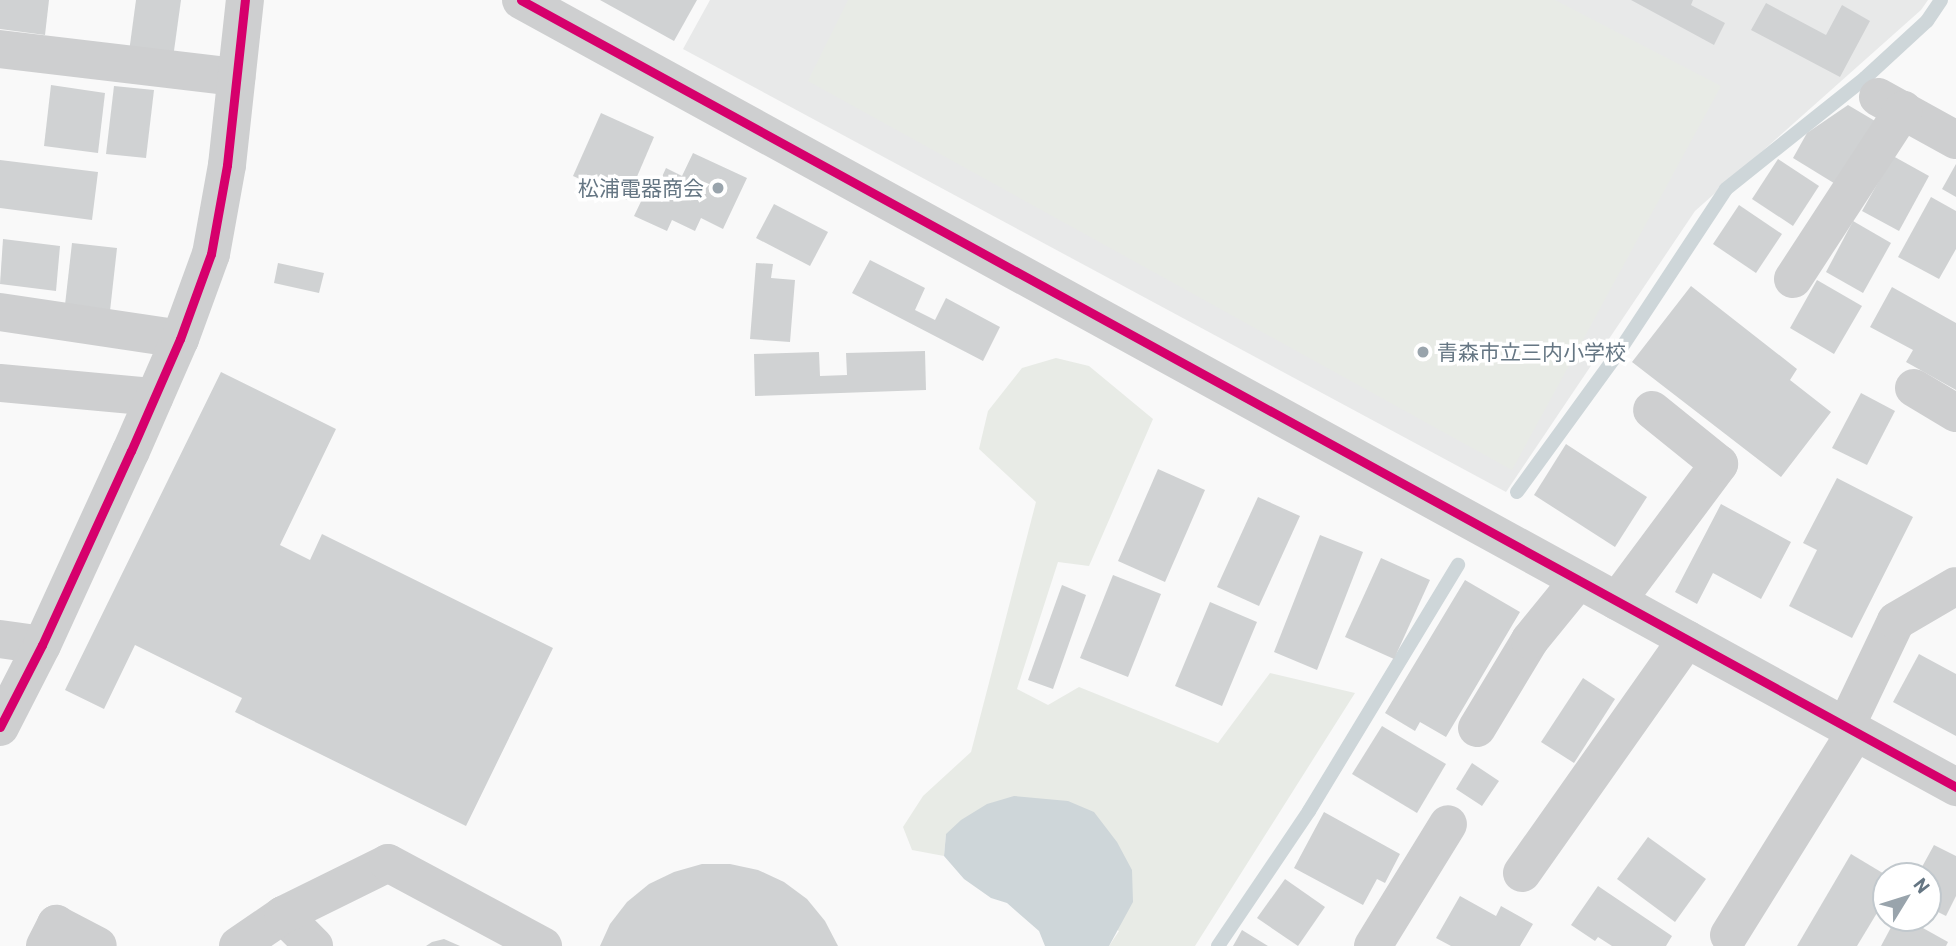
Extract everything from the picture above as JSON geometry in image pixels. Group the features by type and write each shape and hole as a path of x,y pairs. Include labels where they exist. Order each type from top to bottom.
{"street":[{"path":"0,727 42,645 180,339 211,254 227,165 245,0"},
{"path":"521,0 1956,787"},
{"path":"0,49 236,77"},
{"path":"1793,279 1891,103 1956,140"},
{"path":"0,312 180,339"},
{"path":"0,383 154,397"},
{"path":"1914,388 1956,413"},
{"path":"1617,601 1719,464 1652,410"},
{"path":"1477,728 1530,640 1579,580"},
{"path":"1729,935 1851,729 1896,621 1956,586"},
{"path":"0,639 42,645"},
{"path":"1522,873 1687,639"},
{"path":"1373,946 1448,824"},
{"path":"238,946 283,915 388,863 543,946"},
{"path":"283,915 314,946"},
{"path":"45,946 56,924 98,946"}],"shaded area":[{"name":"青森市立三内小学校","path":"710,0 1928,0 1921,10 1695,211 1506,492 683,49"},
{"name":"青森市立三内小学校","path":"848,0 1555,0 1721,86 1512,470 808,81"},
{"path":"1056,358 1089,366 1153,419 1089,566 1058,562 1017,689 1048,705 1079,687 1218,743 1270,673 1355,693 1195,946 1109,946 1119,931 946,834 944,856 912,850 903,827 923,796 971,752 1036,502 979,449 988,411 1022,368"},
{"path":"1014,796 1068,801 1094,812 1117,842 1132,870 1133,902 1109,946 1045,946 1039,931 1007,903 991,898 964,879 944,856 946,834 961,820 987,804"}],"building":[{"path":"0,0 49,0 45,35 0,29"},
{"path":"136,0 181,0 173,58 129,52"},
{"path":"600,0 697,0 674,41"},
{"path":"1631,0 1693,0 1691,5 1725,23 1714,45"},
{"path":"1766,3 1826,35 1842,5 1870,21 1840,77 1751,30"},
{"path":"51,85 105,93 98,153 44,146"},
{"path":"114,86 154,90 146,158 106,154"},
{"path":"1848,105 1875,121 1837,185 1793,158 1807,133"},
{"path":"601,113 654,137 627,200 573,176"},
{"path":"693,153 747,178 723,229 701,218 695,231 672,220 667,231 634,216 647,189 655,192 666,168 682,176"},
{"path":"1893,156 1929,176 1899,231 1862,211"},
{"path":"1778,159 1819,186 1793,226 1752,199"},
{"path":"0,160 98,172 92,220 0,208"},
{"path":"1956,164 1956,197 1942,189"},
{"path":"1931,197 1956,211 1956,249 1939,279 1898,257"},
{"path":"774,204 828,232 810,266 756,238"},
{"path":"1739,205 1782,234 1756,273 1713,244"},
{"path":"1853,221 1891,243 1863,293 1826,272"},
{"path":"3,239 60,246 56,291 0,284"},
{"path":"72,243 117,248 110,311 65,305"},
{"path":"870,260 925,288 915,310 935,320 946,298 1000,327 983,361 852,293"},
{"path":"278,263 324,273 319,293 274,283"},
{"path":"756,263 773,264 771,278 795,280 790,342 750,339"},
{"path":"1817,280 1862,306 1834,354 1790,328"},
{"path":"1691,286 1797,369 1790,380 1831,412 1781,477 1632,362"},
{"path":"1892,287 1956,323 1956,390 1906,362 1913,350 1870,327"},
{"path":"925,351 926,390 755,396 754,354 819,352 820,376 847,375 846,353"},
{"path":"221,372 336,429 280,545 310,560 322,534 553,648 466,826 235,712 242,698 135,645 104,709 65,690"},
{"path":"1861,393 1895,411 1867,465 1832,448"},
{"path":"1566,444 1647,497 1615,547 1534,495"},
{"path":"1158,469 1205,490 1165,582 1118,561"},
{"path":"1837,478 1913,517 1852,638 1789,606 1817,550 1803,543"},
{"path":"1258,497 1300,516 1259,606 1217,587"},
{"path":"1721,504 1791,542 1761,599 1713,573 1697,604 1675,592"},
{"path":"1320,535 1363,552 1317,670 1274,652"},
{"path":"1381,558 1430,580 1394,659 1345,637"},
{"path":"1113,575 1161,594 1128,677 1080,658"},
{"path":"1465,580 1520,612 1446,737 1420,722 1415,731 1385,713"},
{"path":"1062,585 1086,595 1053,689 1028,680"},
{"path":"1210,602 1257,622 1222,706 1175,686"},
{"path":"1919,654 1956,674 1956,736 1893,702"},
{"path":"1583,678 1615,699 1574,763 1541,742"},
{"path":"1382,726 1446,764 1417,813 1352,774"},
{"path":"1472,763 1499,781 1482,806 1456,789"},
{"path":"1324,812 1400,854 1385,883 1377,879 1363,905 1294,868"},
{"path":"1648,837 1706,879 1675,922 1617,879"},
{"path":"1934,845 1956,856 1956,896 1946,916 1942,914 1942,862 1925,862"},
{"path":"1851,854 1872,867 1872,921 1857,946 1797,946"},
{"path":"702,864 730,864 758,870 784,882 807,899 825,921 838,946 600,946 610,924 627,902 649,884 674,872"},
{"path":"1285,879 1325,907 1298,946 1257,918"},
{"path":"1598,886 1672,936 1666,946 1612,946 1598,937 1595,941 1571,925"},
{"path":"1460,896 1496,916 1501,906 1533,924 1520,946 1451,946 1436,938"},
{"path":"1242,930 1268,946 1233,946"},
{"path":"1888,932 1930,932 1948,942 1946,946 1881,946"},
{"path":"444,939 460,946 426,946 432,942"}],"waterway":[{"path":"1517,492 1618,353 1726,189 1865,78 1927,21 1941,0"},
{"path":"1218,946 1309,811 1458,565"}],"cycle path":[{"path":"0,727 42,645 131,451 180,339 211,254 227,165 245,0"},
{"path":"521,0 1956,787"}],"place":[{"name":"松浦電器商会","path":"718,188"},
{"name":"青森市立三内小学校","path":"1423,352"}]}
